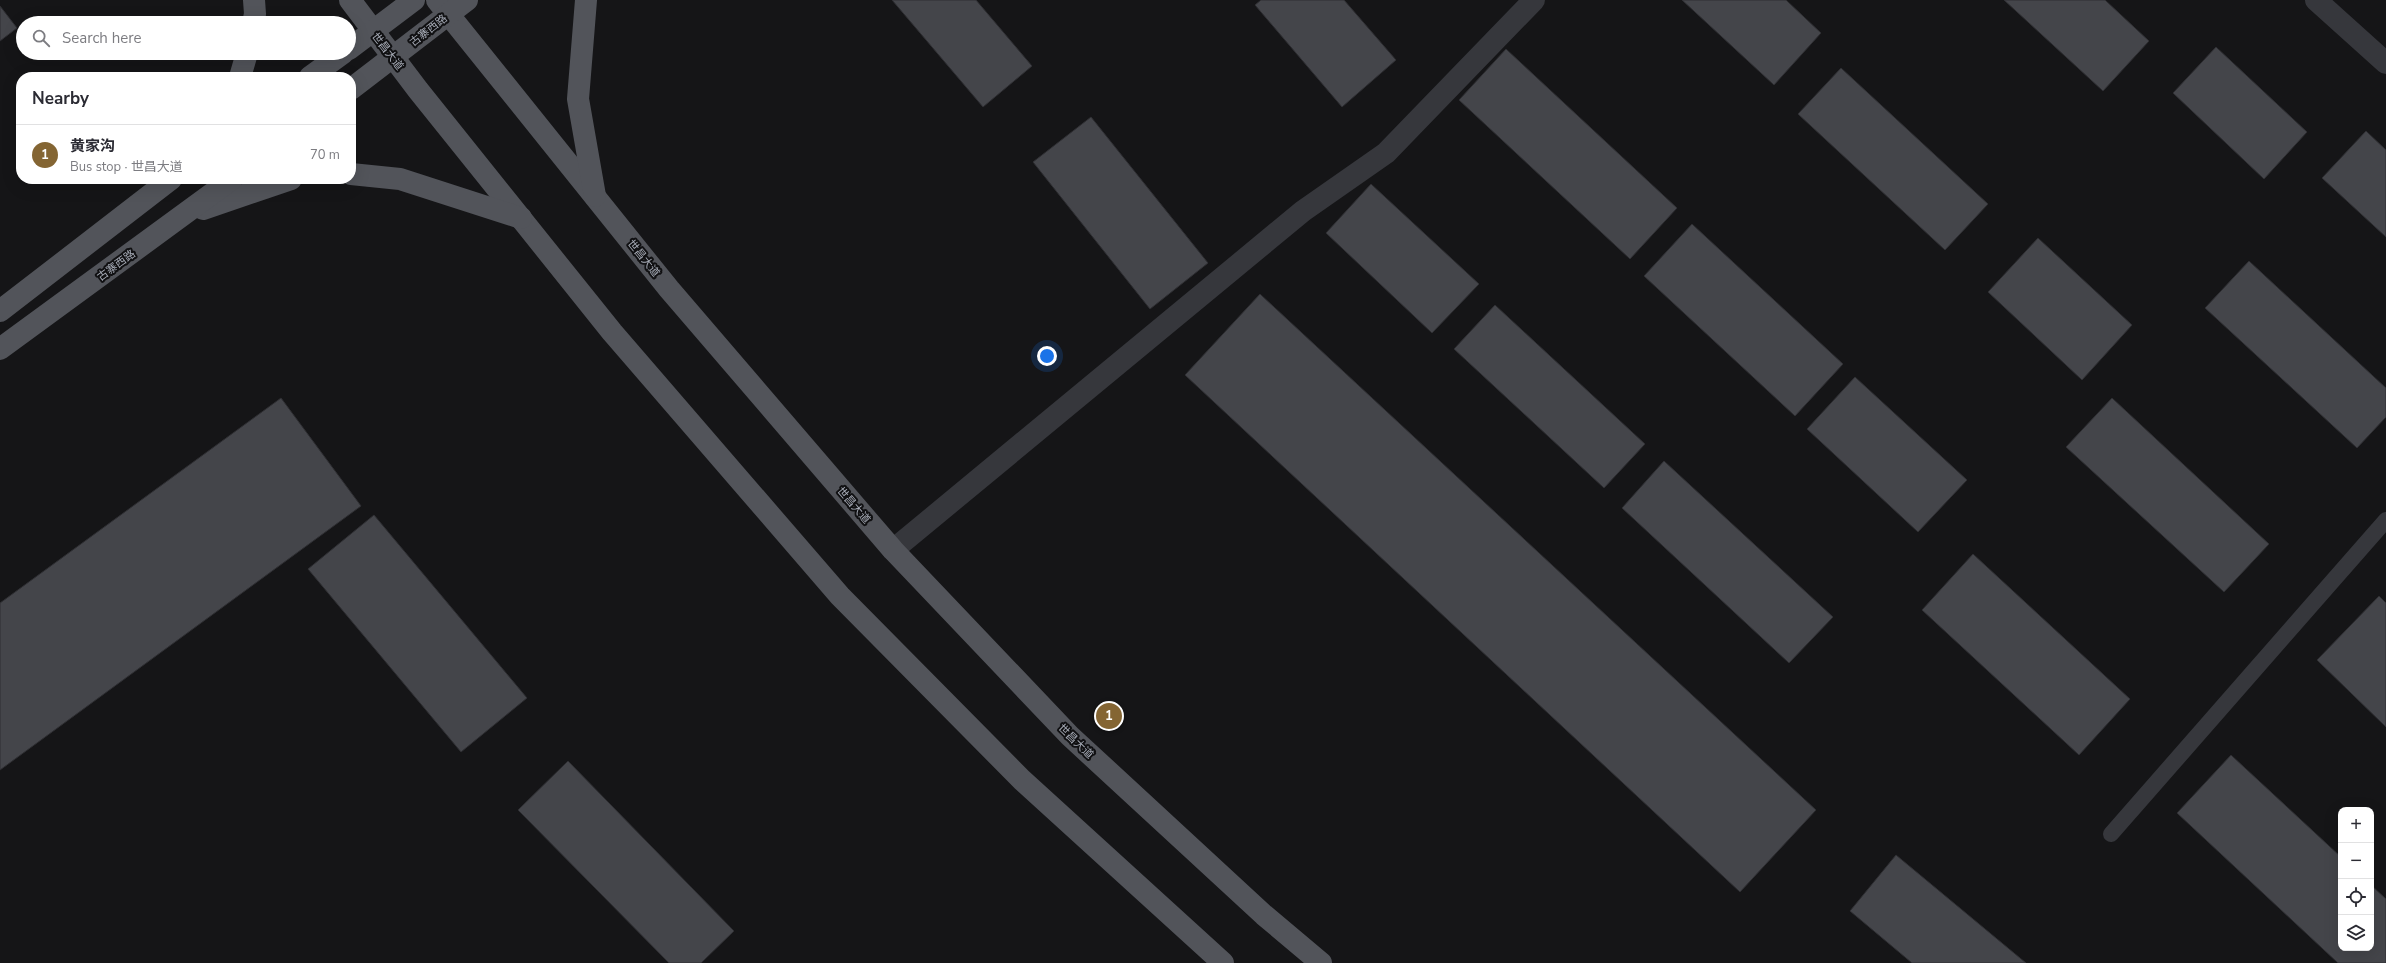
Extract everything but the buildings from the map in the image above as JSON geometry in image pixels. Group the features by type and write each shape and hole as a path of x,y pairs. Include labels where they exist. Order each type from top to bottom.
{"main road":[{"path":"254,0 255,16"},
{"name":"世昌大道","path":"350,0 520,218 612,332 840,596 1022,780 1224,963"},
{"path":"356,44 414,0"},
{"name":"古寨西路","path":"356,85 394,57 443,7 467,0"},
{"path":"586,0 578,99 595,197"},
{"name":"世昌大道","path":"443,7 669,289 893,550 1070,736 1264,915 1321,963"},
{"path":"241,72 245,60"},
{"path":"317,72 333,60"},
{"path":"356,175 400,179 520,218"},
{"path":"0,311 165,184"},
{"name":"古寨西路","path":"0,349 225,184"},
{"path":"185,215 275,184"}],"street":[{"path":"893,550 1303,211 1386,153 1534,0"},
{"path":"2316,0 2386,63"}],"lane":[{"path":"2111,834 2386,520"}],"place":[{"name":"黄家沟","path":"1109,716"}]}
